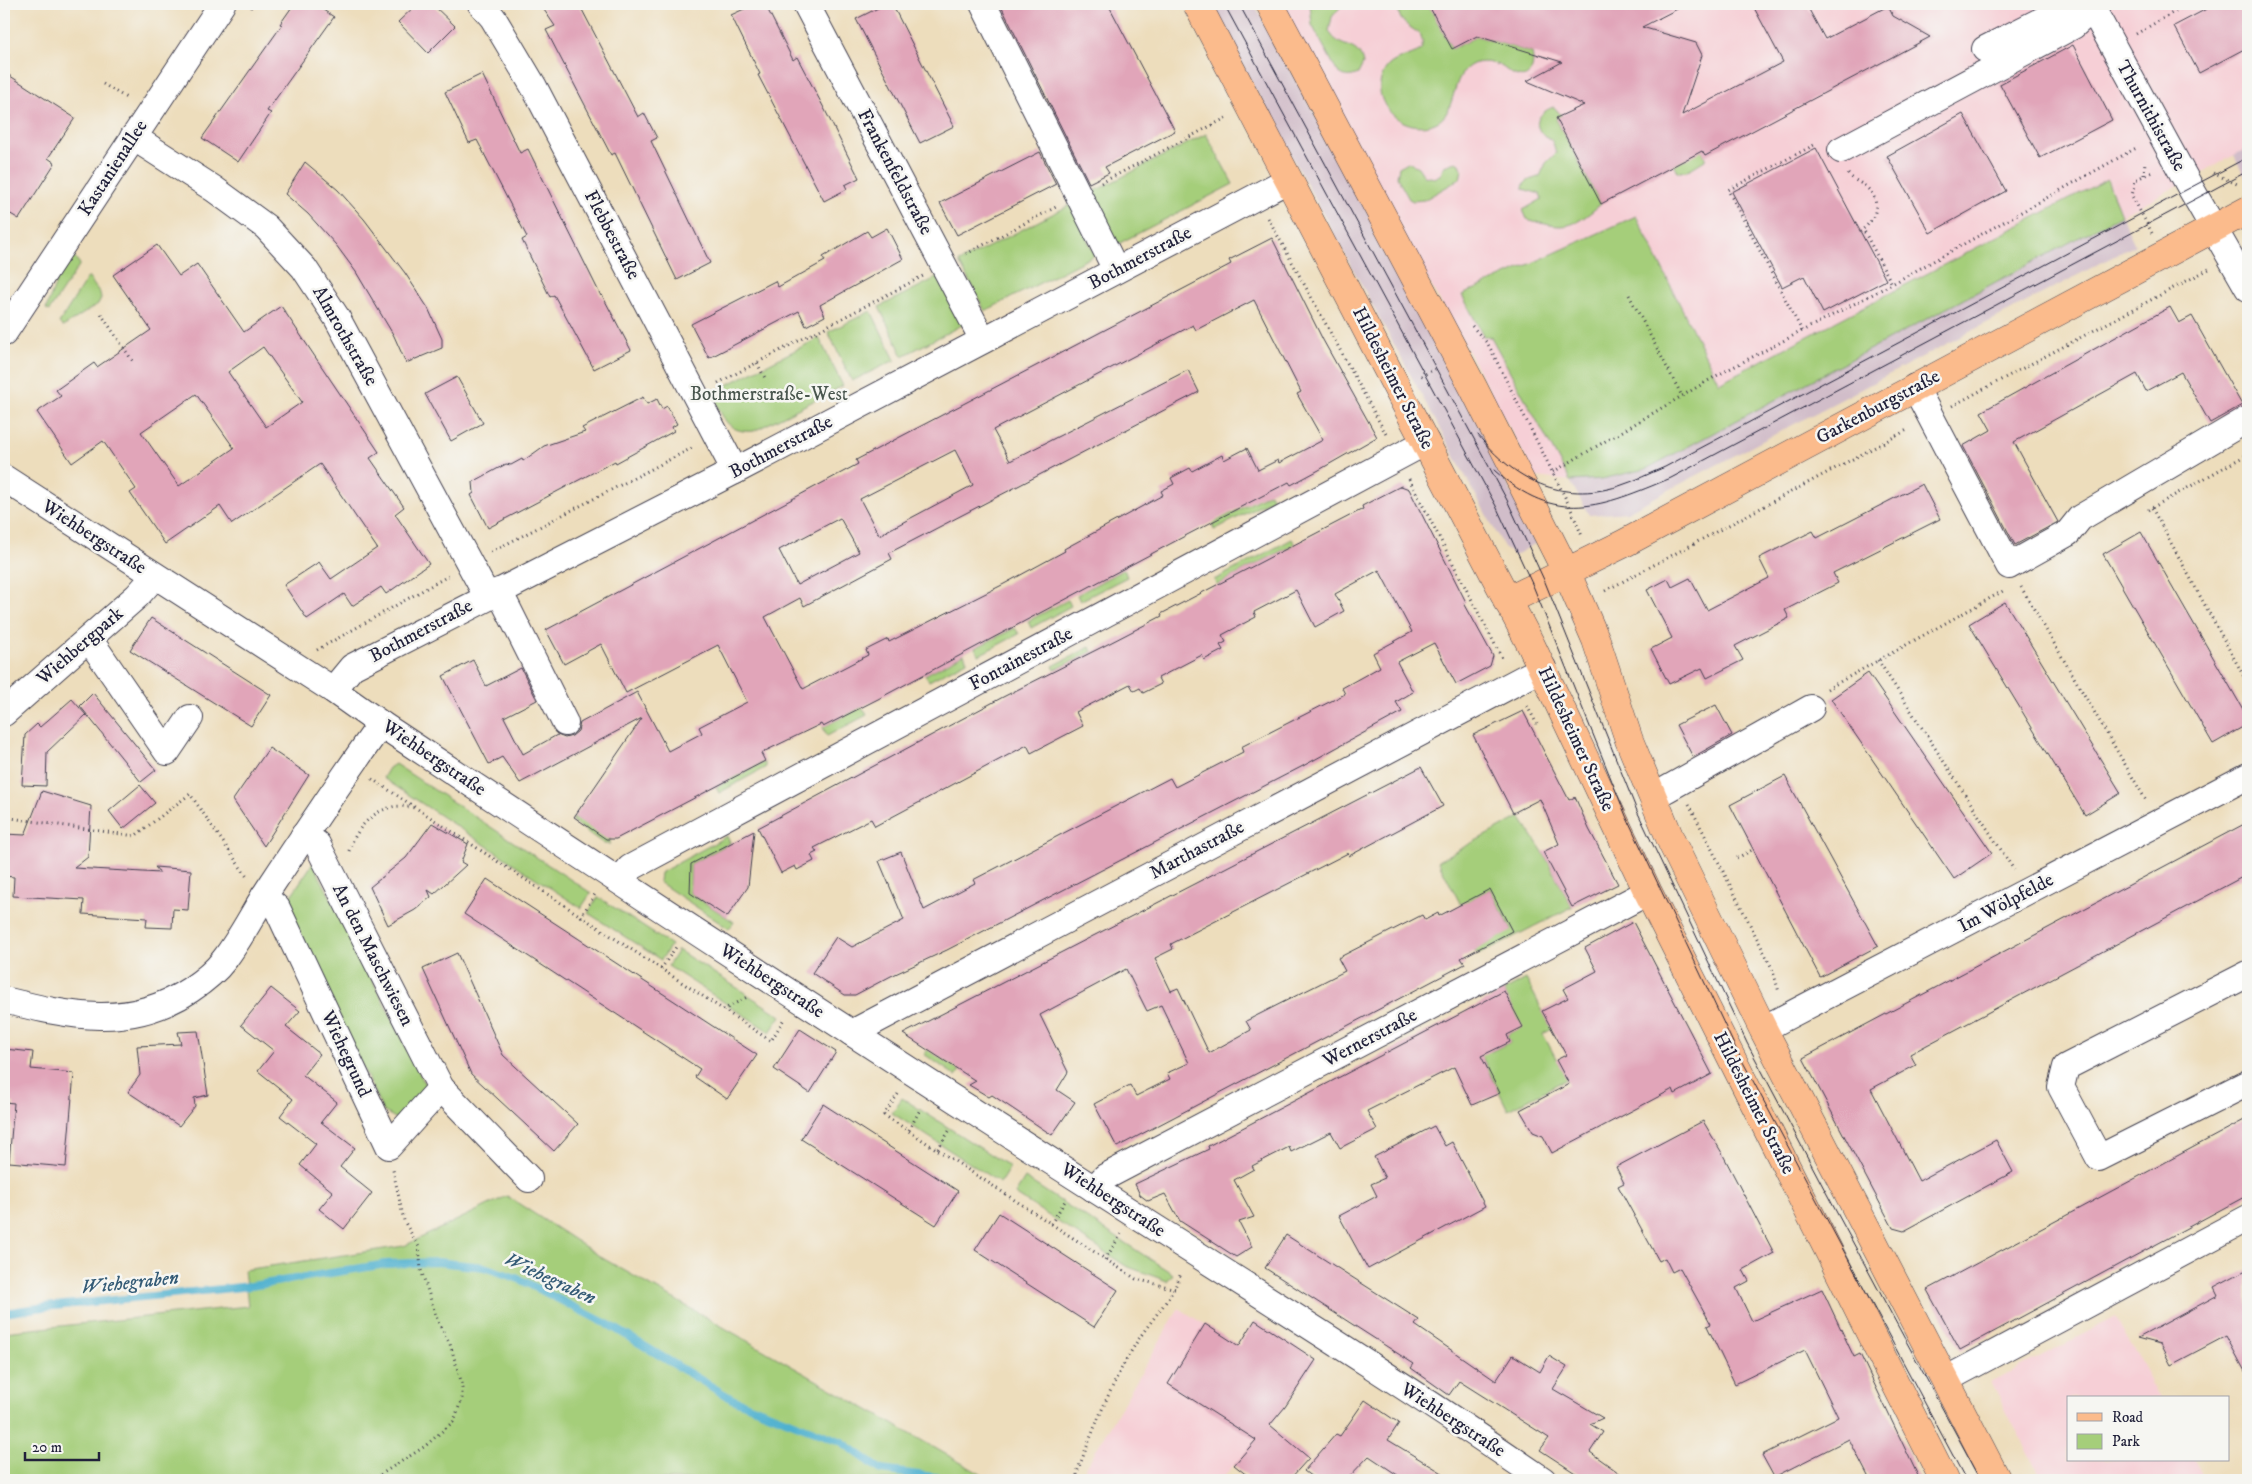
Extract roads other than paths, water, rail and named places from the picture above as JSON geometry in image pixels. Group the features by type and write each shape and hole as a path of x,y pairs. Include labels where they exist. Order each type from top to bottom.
{"main road":[{"name":"Hildesheimer Straße","path":"1197,4 1543,668 1648,892 1944,1480"},
{"path":"1270,4 1473,387 1566,572 1596,640 1629,740 1672,843 1763,1029 1997,1480"},
{"name":"Garkenburgstraße","path":"1507,601 1590,560 2213,228 2246,201"}],"street":[{"name":"Kastanienallee","path":"4,333 222,4"},
{"name":"Flebbestraße","path":"481,4 493,18 534,87 736,471"},
{"name":"Frankenfeldstraße","path":"806,4 983,340"},
{"path":"983,4 1116,270"},
{"path":"1985,49 2085,5"},
{"path":"1841,150 2073,26 2085,5"},
{"name":"Thurnithistraße","path":"2085,5 2248,288"},
{"name":"Almrothstraße","path":"133,137 214,189 266,227 304,268 337,318 470,563 493,593 565,723"},
{"name":"Bothmerstraße","path":"333,690 352,667 493,593 736,471 1288,180"},
{"path":"1915,387 2009,566 2068,533 2080,518 2248,419"},
{"name":"Fontainestraße","path":"620,880 630,868 1426,442"},
{"name":"Wiehbergstraße","path":"4,478 333,690 796,998 1467,1428 1543,1480"},
{"name":"Wiehbergpark","path":"4,712 137,596 154,576"},
{"path":"89,639 166,752 190,718"},
{"name":"Marthastraße","path":"852,1033 1543,668"},
{"path":"1653,797 1811,708"},
{"path":"4,1000 59,1013 118,1016 148,1010 185,993 201,982 223,961 304,835 382,724"},
{"name":"Im Wölpfelde","path":"1763,1029 2248,776"},
{"name":"An den Maschwiesen","path":"304,835 317,844 441,1088 529,1179"},
{"name":"Wernerstraße","path":"1094,1189 1104,1177 1648,892"},
{"name":"Wiehegrund","path":"264,896 277,908 388,1146 441,1088"},
{"path":"2248,974 2066,1067 2061,1087 2099,1158 2248,1083"},
{"path":"1944,1380 2248,1218"}],"waterway":[{"name":"Wiehegraben","path":"4,1313 44,1307 251,1286 386,1264 437,1262 484,1267 519,1279 611,1326 732,1399 842,1442 881,1470 956,1480"}],"tram line":[{"path":"1224,4 1496,506 1534,588 1626,816 1736,1049 1966,1480"},
{"path":"1239,4 1507,500 1545,582 1637,811 1747,1043 1981,1480"},
{"path":"1478,435 1507,464 1523,476 1540,484 1558,490 1578,492 1598,491 1625,484 1665,467 2248,157"},
{"path":"1494,470 1517,488 1538,499 1559,505 1580,506 1601,503 1646,488 1671,478 2248,171"}],"park label":[{"name":"Bothmerstraße-West","path":"769,394"}]}
